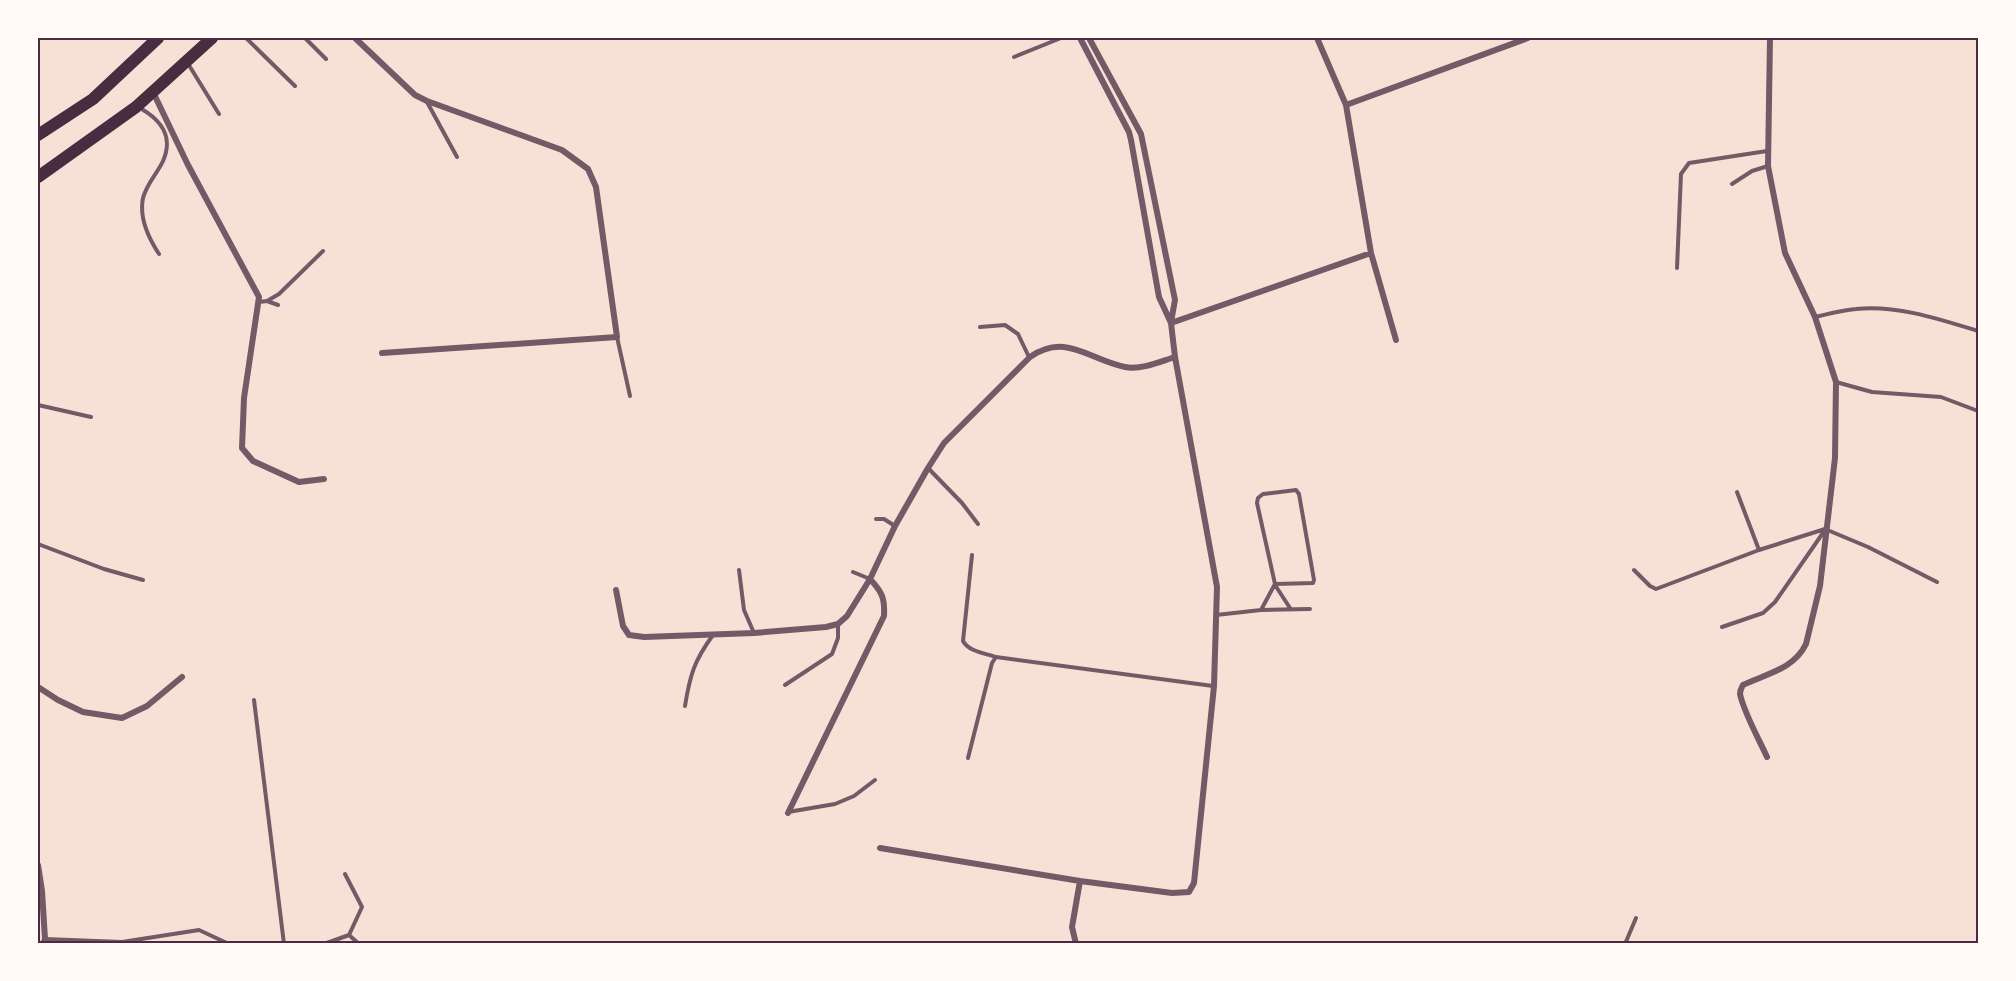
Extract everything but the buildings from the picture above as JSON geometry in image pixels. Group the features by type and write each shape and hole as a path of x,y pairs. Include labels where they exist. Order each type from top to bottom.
{"main road":[{"path":"38,135 93,99 158,38"},
{"path":"38,177 136,107 212,38"}],"street":[{"path":"355,38 415,95 562,150 588,169 596,187 617,337 382,352"},
{"path":"1080,38 1129,132 1159,297 1171,323"},
{"path":"880,848 1080,881 1172,893 1189,892 1194,883 1214,686 1217,587 1175,357 1171,323 1175,300 1141,134 1089,38"},
{"path":"1317,38 1346,105 1371,253 1396,340"},
{"path":"1346,105 1512,40 1527,38"},
{"path":"1767,757 1740,693 1743,685 1790,665 1806,644 1820,586 1835,458 1836,382 1815,317 1785,253 1768,166 1770,38"},
{"path":"153,92 188,165 259,297 244,398 242,448 253,461 299,482 324,479"},
{"path":"1171,323 1371,253"},
{"path":"616,590 623,626 629,635 644,637 754,633 838,624 847,616 870,579 895,526 944,443 1030,357 1042,349 1061,345 1126,367 1144,367 1175,357"},
{"path":"788,813 884,616 885,601 879,589 870,579"},
{"path":"38,687 82,712 122,718 147,706 182,677"},
{"path":"38,865 46,942"},
{"path":"1076,944 1072,927 1080,881"}],"lane":[{"path":"246,38 295,86"},
{"path":"305,38 326,59"},
{"path":"1014,57 1061,38"},
{"path":"186,62 219,114"},
{"path":"427,101 457,157"},
{"path":"136,107 154,116 167,138 162,162 148,182 143,200 148,237 159,255"},
{"path":"1677,268 1681,174 1684,168 1689,163 1767,151"},
{"path":"1732,184 1752,171 1768,166"},
{"path":"259,302 267,301 279,294 323,251"},
{"path":"267,301 278,305"},
{"path":"1815,317 1856,309 1896,309 1978,331"},
{"path":"980,327 1005,325 1017,334 1030,357"},
{"path":"617,337 630,396"},
{"path":"1836,382 1872,392 1941,397 1978,411"},
{"path":"38,405 91,417"},
{"path":"928,468 962,503 978,524"},
{"path":"1275,584 1313,583 1314,580 1299,494 1296,489 1263,494 1258,498 1257,503 1275,584 1290,609"},
{"path":"1737,492 1759,549"},
{"path":"876,519 884,519 895,526"},
{"path":"1722,627 1763,613 1775,602 1826,529"},
{"path":"1634,570 1656,589 1759,549 1826,529 1868,547 1937,582"},
{"path":"38,544 104,569 144,580"},
{"path":"972,555 963,642 965,646 996,657 1214,686"},
{"path":"739,570 744,610 754,633"},
{"path":"853,572 870,579"},
{"path":"1261,610 1275,584"},
{"path":"1215,616 1261,610 1310,609"},
{"path":"785,686 832,654 838,638 838,624"},
{"path":"685,706 689,677 700,653 714,635"},
{"path":"968,758 992,663 996,657"},
{"path":"254,700 284,944"},
{"path":"788,813 835,804 854,796 875,780"},
{"path":"324,944 349,935 362,907 345,874"},
{"path":"1625,944 1636,918"},
{"path":"46,942 123,943 199,930 229,944"},
{"path":"349,935 359,944"}]}
